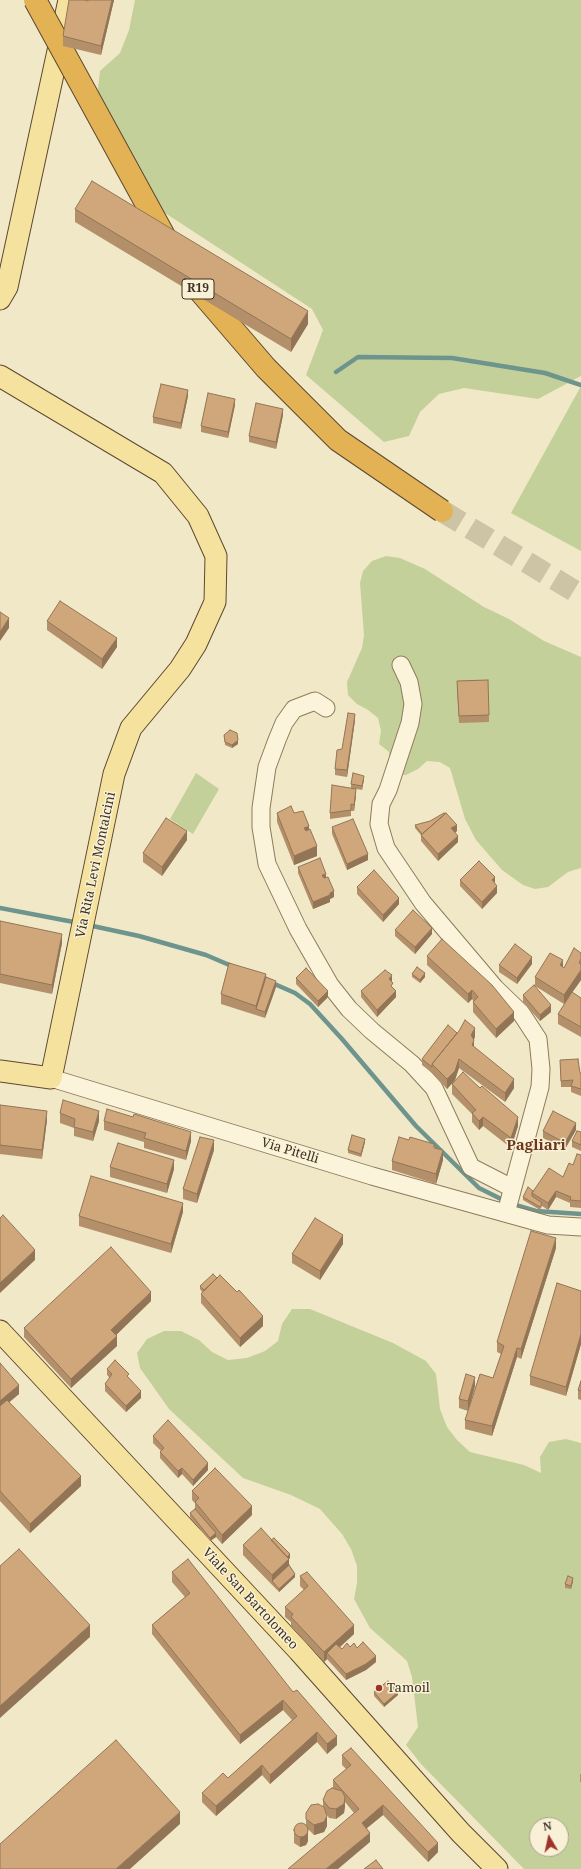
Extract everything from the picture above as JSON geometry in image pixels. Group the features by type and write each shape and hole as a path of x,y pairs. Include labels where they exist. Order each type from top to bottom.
{"highway":[{"name":"R19","path":"35,0 163,235 199,290 266,368 338,440 442,511"}],"main road":[{"path":"0,299 7,287 69,0"},
{"name":"Via Rita Levi Montalcini","path":"0,376 163,473 198,516 216,556 215,602 196,644 180,669 131,728 114,774 51,1078"},
{"name":"Via Pitelli","path":"0,1071 51,1078"},
{"name":"Viale San Bartolomeo","path":"0,1331 299,1651 461,1833 497,1869"}],"street":[{"path":"401,665 409,682 413,704 410,723 388,790 381,804 379,824 386,848 423,904 495,988 520,1014 538,1039 541,1069 540,1086 506,1213"},
{"path":"326,708 315,701 294,709 284,723 277,740 267,767 261,808 261,827 267,864 298,929 330,985 349,1009 372,1031 412,1064 434,1088 471,1167 511,1190"},
{"name":"Via Pitelli","path":"51,1078 372,1176 548,1225 581,1228"}],"green space":[{"path":"135,0 581,0 581,376 538,399 464,388 439,394 420,412 409,436 384,442 306,375 323,330 312,309 162,211 97,97 100,71 120,53 129,30"},
{"path":"581,386 581,551 511,513"},
{"path":"386,556 400,558 425,569 484,607 509,619 544,641 581,657 581,868 568,872 548,887 535,889 523,885 502,870 476,840 465,819 450,768 440,762 427,761 418,769 406,775 393,775 389,764 389,752 379,744 381,731 378,718 357,704 348,695 347,682 362,648 364,635 360,583 363,571 372,561"},
{"path":"196,773 219,789 193,834 170,819"},
{"path":"292,1309 310,1309 393,1343 426,1361 436,1374 440,1409 447,1427 457,1440 470,1452 524,1465 541,1473 540,1457 549,1442 566,1439 581,1443 581,1869 524,1869 421,1764 406,1745 418,1727 412,1677 407,1661 370,1628 354,1599 357,1583 357,1566 351,1549 342,1534 320,1509 291,1495 243,1478 169,1409 140,1368 137,1353 147,1339 164,1331 181,1331 199,1340 212,1352 228,1360 247,1358 265,1351 278,1341 282,1324"}],"building":[{"path":"69,0 112,0 101,46 63,36"},
{"path":"92,181 308,311 291,339 75,209"},
{"path":"161,384 188,390 181,423 153,417"},
{"path":"208,393 235,399 228,432 201,426"},
{"path":"256,403 283,409 276,442 249,436"},
{"path":"60,601 117,638 102,659 47,621"},
{"path":"0,612 9,618 0,632"},
{"path":"488,680 489,715 459,716 457,681"},
{"path":"348,713 355,714 347,770 335,769 337,750 342,749"},
{"path":"230,730 237,733 238,740 232,745 225,742 224,735"},
{"path":"353,773 364,776 362,786 351,784"},
{"path":"332,785 356,789 354,805 351,804 351,810 330,813"},
{"path":"291,806 294,813 303,811 309,826 304,828 306,831 310,829 317,846 294,856 277,813"},
{"path":"444,813 445,814 422,834 415,825 430,821"},
{"path":"446,813 457,825 451,828 458,836 438,854 421,835"},
{"path":"166,818 187,831 162,867 143,853"},
{"path":"353,819 368,854 347,864 332,827"},
{"path":"320,858 326,874 322,875 324,878 328,877 334,891 330,893 330,895 313,902 298,867"},
{"path":"479,861 495,877 492,880 497,886 482,902 460,880"},
{"path":"374,870 399,898 383,915 357,887"},
{"path":"413,910 432,928 415,947 395,930"},
{"path":"0,921 62,934 52,985 0,974"},
{"path":"442,939 492,985 514,1012 496,1029 473,1002 478,997 472,990 468,994 427,956"},
{"path":"515,944 532,957 517,978 499,965"},
{"path":"574,948 581,953 579,963 581,964 581,970 564,995 535,977 550,953 563,960 560,965 564,968"},
{"path":"229,963 266,974 256,1006 221,994"},
{"path":"417,967 425,973 420,980 412,974"},
{"path":"306,968 328,991 318,1001 296,978"},
{"path":"385,970 392,975 389,979 393,983 391,986 396,991 377,1010 361,991"},
{"path":"266,977 276,981 265,1012 256,1009"},
{"path":"534,985 551,1005 540,1015 523,995"},
{"path":"572,992 581,998 581,1027 558,1014"},
{"path":"465,1020 475,1028 471,1035 474,1040 472,1045 514,1079 505,1093 459,1059 455,1071 447,1079 432,1064 459,1031"},
{"path":"448,1025 457,1033 432,1064 432,1067 422,1059"},
{"path":"578,1059 581,1073 581,1089 571,1086 573,1080 561,1081 560,1060"},
{"path":"463,1072 480,1088 482,1086 518,1117 511,1138 483,1117 479,1121 472,1113 476,1110 452,1084"},
{"path":"63,1100 99,1111 93,1132 74,1127 75,1119 60,1113"},
{"path":"0,1105 47,1111 42,1150 0,1145"},
{"path":"107,1109 133,1117 134,1114 191,1132 186,1151 144,1138 146,1133 104,1121"},
{"path":"553,1111 576,1123 565,1143 543,1131"},
{"path":"577,1131 581,1132 581,1145 572,1141"},
{"path":"352,1135 365,1139 361,1154 348,1150"},
{"path":"200,1137 214,1140 197,1194 183,1189"},
{"path":"399,1137 409,1140 410,1137 434,1144 434,1148 443,1150 436,1174 392,1161"},
{"path":"118,1143 174,1160 167,1184 110,1167"},
{"path":"577,1154 581,1155 581,1201 570,1200 571,1197 556,1191 548,1203 532,1193 549,1168 563,1177 569,1163 573,1165"},
{"path":"91,1176 183,1203 171,1244 79,1216"},
{"path":"528,1187 533,1191 532,1196 542,1203 540,1207 523,1197"},
{"path":"3,1215 35,1250 0,1283 0,1218"},
{"path":"315,1218 343,1235 320,1271 292,1254"},
{"path":"531,1231 556,1238 521,1349 517,1348 492,1426 465,1420 480,1374 493,1378 504,1346 497,1342"},
{"path":"111,1247 151,1292 111,1330 117,1336 71,1379 24,1328"},
{"path":"213,1274 217,1278 204,1290 200,1286"},
{"path":"220,1275 237,1292 239,1290 263,1316 240,1338 201,1294"},
{"path":"557,1283 581,1291 581,1334 566,1387 530,1376"},
{"path":"115,1360 129,1374 127,1376 141,1391 126,1406 105,1384 112,1374 107,1369"},
{"path":"0,1363 19,1385 0,1401"},
{"path":"466,1374 475,1377 468,1401 459,1399"},
{"path":"581,1381 581,1391 578,1390"},
{"path":"7,1400 81,1476 30,1524 0,1491 0,1406"},
{"path":"168,1420 208,1463 193,1480 182,1468 178,1471 160,1452 164,1448 153,1436"},
{"path":"215,1468 252,1506 222,1535 195,1502 199,1498 192,1491"},
{"path":"195,1509 216,1533 210,1538 190,1513"},
{"path":"261,1528 289,1559 272,1575 243,1545"},
{"path":"274,1538 290,1554 287,1557 271,1540"},
{"path":"19,1549 90,1625 0,1706 0,1566"},
{"path":"188,1559 293,1692 297,1690 337,1736 327,1744 317,1732 270,1775 262,1765 216,1806 202,1793 223,1773 228,1778 297,1716 283,1700 240,1735 152,1625 190,1593 172,1572"},
{"path":"289,1565 295,1574 279,1589 272,1581"},
{"path":"307,1572 354,1625 324,1652 291,1617 293,1614 285,1607 308,1586 300,1576"},
{"path":"568,1576 573,1578 571,1586 565,1584"},
{"path":"363,1642 376,1656 366,1664 346,1674 327,1653 336,1644 342,1649 347,1643 350,1647 354,1643 357,1648"},
{"path":"388,1681 398,1692 384,1704 374,1692"},
{"path":"116,1740 180,1812 116,1869 0,1869 0,1844"},
{"path":"351,1748 438,1843 428,1852 383,1805 362,1823 370,1833 326,1869 288,1869 359,1809 333,1780 351,1765 342,1755"},
{"path":"332,1788 342,1791 345,1797 344,1804 336,1809 329,1808 323,1800 327,1791"},
{"path":"318,1804 324,1807 327,1816 324,1822 314,1825 306,1819 306,1813 311,1805"},
{"path":"301,1823 306,1825 308,1830 306,1835 301,1837 296,1835 294,1830 296,1825"},
{"path":"376,1860 383,1869 364,1869"}],"waterway":[{"path":"336,372 358,357 452,358 545,373 581,385"},
{"path":"0,908 79,923"},
{"path":"88,925 139,936 206,955 234,967"},
{"path":"270,982 295,993 310,1004 342,1039 416,1126 479,1188 505,1201"},
{"path":"512,1204 536,1211 581,1214"}],"tunnel":[{"path":"442,511 581,595"}],"place":[{"name":"Tamoil","path":"379,1688"}],"district":[{"name":"Pagliari","path":"536,1146"}]}
